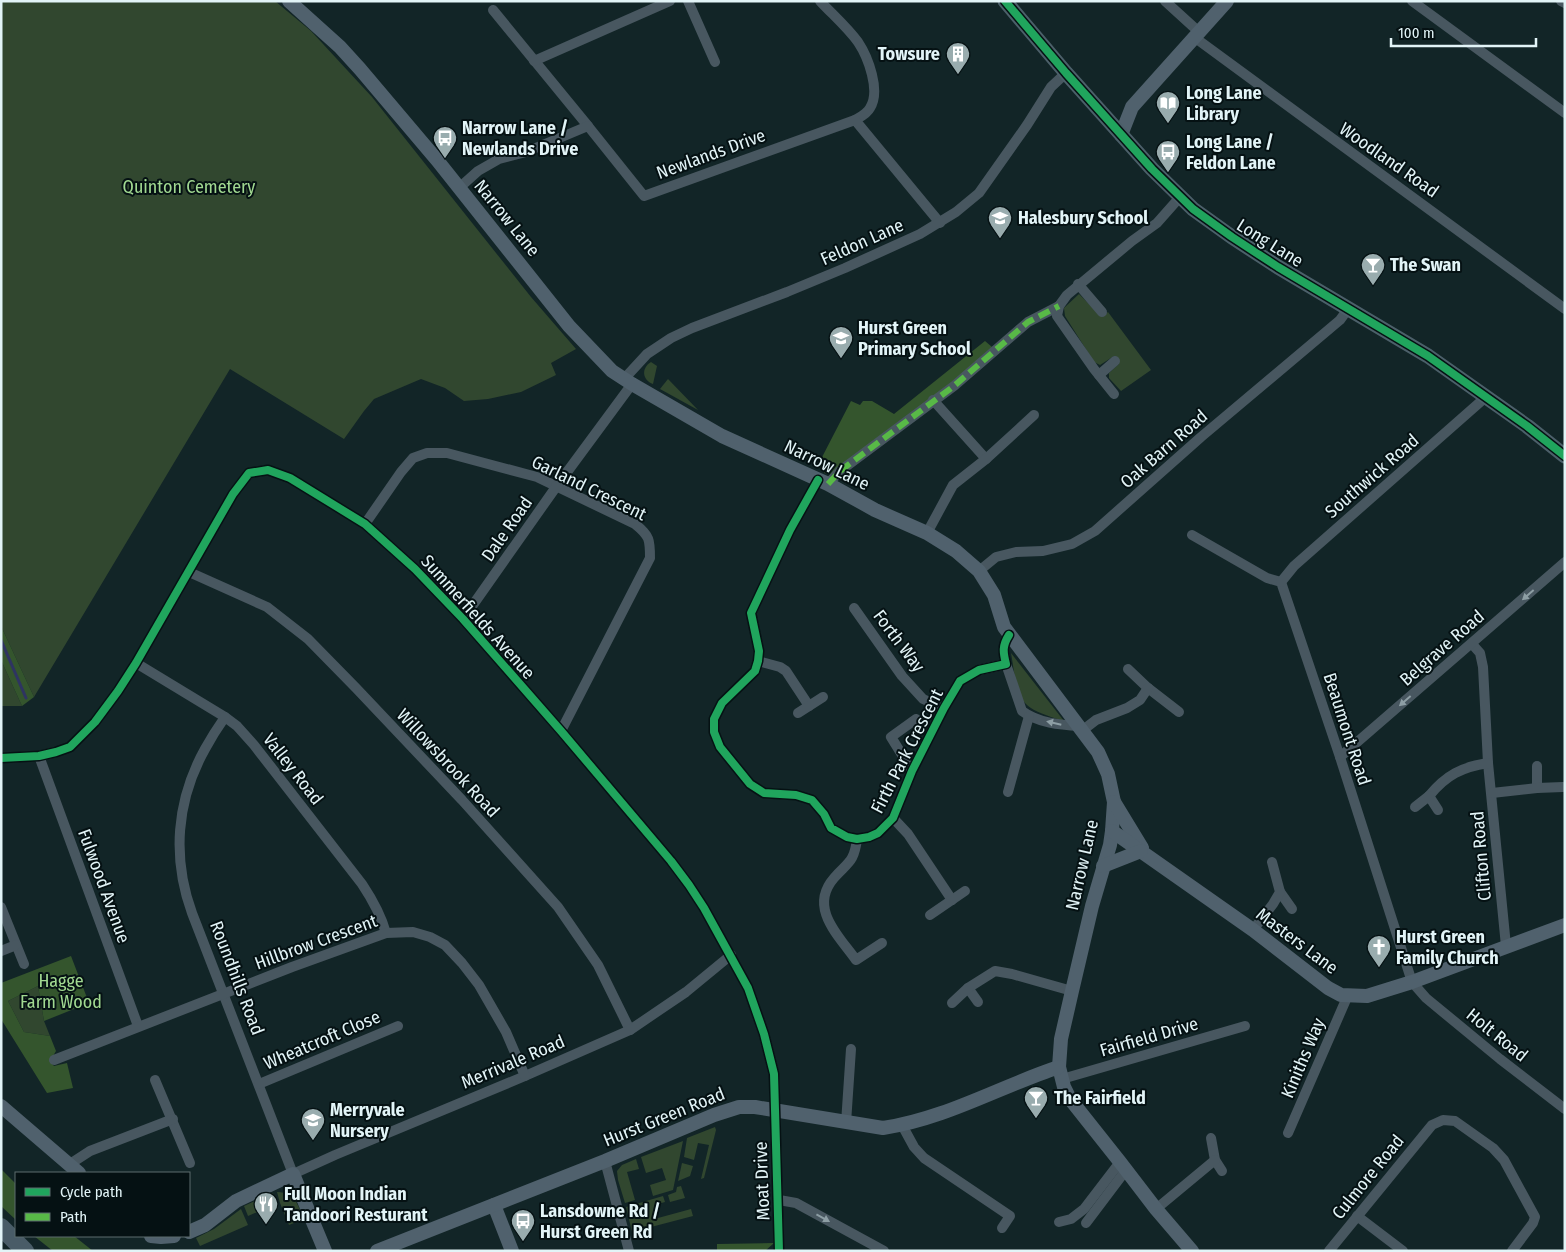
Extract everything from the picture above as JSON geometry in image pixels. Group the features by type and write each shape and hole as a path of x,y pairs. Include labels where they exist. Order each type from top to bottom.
{"highway":[{"path":"1,1227 25,1251"}],"main road":[{"name":"Long Lane","path":"1005,1 1107,120 1193,209 1232,238 1428,356 1486,396 1565,456"}],"street":[{"name":"Narrow Lane","path":"289,1 340,47 360,69 459,188 569,326 612,371 722,436 823,482 876,510 927,533 956,551 979,571 994,595 1004,627 1009,635 1098,752 1108,774 1114,802 1112,831 1092,906 1061,1039 1060,1073"},
{"path":"534,61 670,1"},
{"path":"688,1 715,62"},
{"path":"820,1 856,40 865,54 870,68 874,101 870,110 855,120 940,223"},
{"name":"Woodland Road","path":"1166,1 1197,34 1565,309"},
{"path":"1121,135 1132,107 1226,1"},
{"path":"1412,1 1565,113"},
{"path":"1561,1 1565,3"},
{"path":"459,188 478,171 499,159 526,152 588,126 493,10"},
{"name":"Feldon Lane","path":"628,382 647,354 671,338 692,328 814,281 920,234 967,204 979,193 1051,87 1066,73"},
{"path":"1107,120 1132,107"},
{"name":"Newlands Drive","path":"588,126 644,196 855,120"},
{"path":"1114,394 1057,316 1059,306 1078,284 1132,241 1157,224 1180,197"},
{"path":"1078,284 1102,312"},
{"path":"882,943 856,960 826,917 823,907 826,889 851,861 856,851 857,839 847,838 831,828 824,814 812,800 796,795 770,794 757,790 750,784 720,747 713,725 716,714 722,703 755,671 759,651 751,614 790,530 823,482 954,386 1028,322 1059,306"},
{"name":"Oak Barn Road","path":"979,571 996,557 1016,552 1043,551 1072,544 1095,531 1201,437 1340,320 1348,309"},
{"path":"1099,375 1115,361"},
{"name":"Dale Road","path":"463,619 628,382"},
{"name":"Southwick Road","path":"1281,582 1294,566 1486,396"},
{"path":"933,400 986,459"},
{"path":"927,533 953,485 986,459 1034,415"},
{"name":"Garland Crescent","path":"365,524 412,458 427,453 447,453 537,477 635,524 646,533 650,543 650,558 561,731"},
{"name":"Summerfields Avenue","path":"1,758 39,756 70,747 95,722 118,691 189,572 232,494 249,473 268,470 290,478 365,524 415,568 463,619 672,861 704,908 748,988 764,1034 774,1074 774,1110"},
{"path":"1192,535 1267,578 1281,582"},
{"name":"Belgrave Road","path":"1340,757 1565,562"},
{"name":"Willowsbrook Road","path":"189,572 266,607 308,639 356,688 462,800 558,907 598,965 630,1030"},
{"name":"Beaumont Road","path":"1281,582 1340,757 1412,982"},
{"name":"Forth Way","path":"854,608 902,676 923,699 944,708"},
{"path":"1009,635 1004,644 1003,652 1022,711 1029,716 1059,725 1081,728 1127,708 1140,700 1148,688"},
{"name":"Clifton Road","path":"1472,644 1480,653 1483,667 1488,763 1506,946"},
{"path":"758,662 780,667 786,671 808,706"},
{"name":"Valley Road","path":"136,663 237,726 254,745 362,884 375,905 386,933"},
{"name":"Firth Park Crescent","path":"857,839 878,833 893,818 912,771 944,708 960,682 979,670 1006,664"},
{"path":"1128,669 1148,688 1179,712"},
{"path":"798,713 823,697"},
{"path":"1008,792 1029,716"},
{"name":"Roundhills Road","path":"225,717 205,749 196,768 184,805 179,848 180,867 186,898 293,1174 325,1251"},
{"name":"Firth Park Crescent","path":"912,771 891,737 916,719"},
{"name":"Fulwood Avenue","path":"39,756 138,1026"},
{"path":"1415,807 1455,772 1488,763"},
{"path":"1536,766 1537,788"},
{"name":"Clifton Road","path":"1492,793 1563,787"},
{"path":"1429,796 1438,810"},
{"path":"1104,866 1143,853 1114,802"},
{"path":"893,818 908,834 952,900"},
{"name":"Masters Lane","path":"1112,831 1253,930 1328,988 1341,995 1367,996 1412,982 1565,925"},
{"path":"1272,862 1280,892 1292,910"},
{"path":"930,915 965,891"},
{"path":"1253,930 1274,904 1280,892"},
{"path":"1,907 24,964"},
{"name":"Hillbrow Crescent","path":"54,1060 292,967 386,933 413,932 430,937 445,945 480,985 506,1032 525,1076"},
{"path":"1,951 16,945"},
{"name":"Merrivale Road","path":"293,1174 630,1030 686,992 730,955"},
{"path":"952,1003 968,988 995,971 1072,991"},
{"name":"Holt Road","path":"1412,982 1426,998 1500,1060 1565,1109"},
{"path":"968,988 978,1002"},
{"name":"Kiniths Way","path":"1288,1133 1348,995"},
{"name":"Wheatcroft Close","path":"259,1084 398,1026"},
{"name":"Fairfield Drive","path":"1060,1073 1245,1026"},
{"path":"846,1122 851,1049"},
{"path":"1060,1073 1070,1099 1156,1209 1192,1251"},
{"name":"Hurst Green Road","path":"376,1251 739,1107 755,1107 883,1128 927,1118 1060,1073"},
{"path":"155,1080 190,1163"},
{"path":"1,1106 16,1121 74,1169 90,1151 173,1119"},
{"name":"Moat Drive","path":"774,1110 779,1200 779,1251"},
{"name":"Culmore Road","path":"1329,1251 1432,1125 1443,1120 1455,1122 1493,1148 1504,1160 1535,1217 1533,1223 1512,1251"},
{"path":"902,1125 914,1147 924,1158 1010,1216 1002,1228"},
{"path":"1211,1138 1215,1160 1222,1171"},
{"path":"1156,1209 1215,1160"},
{"path":"605,1161 629,1251"},
{"path":"1059,1222 1071,1219 1084,1209 1123,1166"},
{"path":"1086,1223 1123,1166"},
{"path":"190,1232 205,1225 236,1201 293,1174"},
{"path":"779,1200 796,1203 884,1251"},
{"path":"494,1205 512,1251"},
{"path":"1357,1216 1403,1251"}],"green space":[{"name":"Quinton Cemetery","path":"1,1 275,1 311,31 372,97 531,297 576,349 551,363 556,375 521,392 488,399 464,401 445,388 421,379 374,399 344,439 230,369 34,697 1,626"},
{"path":"1079,294 1102,317 1108,312 1151,370 1121,391 1109,378 1109,373 1119,364 1114,356 1100,365 1094,362 1065,316 1064,308"},
{"path":"985,341 992,347 956,380 830,474 824,473 827,467 819,463 851,401 860,405 863,401 872,401 894,414"},
{"path":"651,362 657,366 653,384 647,380 644,374 646,367"},
{"path":"668,379 698,410 660,389"},
{"path":"1,626 34,697 22,706 1,660"},
{"path":"1011,653 1064,721 1036,711 1022,699 1018,691"},
{"path":"1,660 22,706 1,706"},
{"name":"Hagge Farm Wood","path":"71,956 89,1003 44,1021 38,986 8,1001 24,1032 50,1036 56,1051 50,1061 54,1066 67,1063 73,1088 47,1093 1,1019 1,983"},
{"path":"38,986 44,1021 50,1036 24,1032 8,1001"},
{"path":"715,1127 716,1130 704,1178 701,1179 709,1145 698,1143 694,1160 684,1157 687,1138"},
{"path":"683,1141 673,1190 653,1196 650,1185 666,1180 662,1168 646,1173 641,1157"},
{"path":"636,1159 639,1169 627,1172 635,1200 625,1203 617,1171 622,1165"},
{"path":"682,1163 693,1166 690,1176 678,1181"},
{"path":"1,1169 15,1183 15,1219 1,1206"},
{"path":"681,1186 685,1198 670,1202 668,1195 676,1192 677,1187"},
{"path":"277,1192 288,1195 295,1200 304,1219 289,1225"},
{"path":"273,1193 276,1204 248,1216 244,1206"},
{"path":"663,1196 665,1202 654,1205 658,1218 691,1209 693,1216 632,1232 626,1207"},
{"path":"241,1209 248,1225 200,1246 196,1238 214,1229"},
{"path":"35,1237 75,1237 93,1251 53,1251"},
{"path":"774,1243 765,1251 717,1251 717,1244"}],"waterway":[{"path":"1,640 26,698"}],"marked path":[{"path":"828,484 840,471 954,386 1028,322 1059,306"}],"cycle path":[{"path":"1005,1 1066,73 1152,169 1193,209 1278,267 1428,356 1527,426 1565,456"},
{"path":"1,758 39,756 70,747 95,722 136,663 233,494 249,473 268,470 290,478 365,524 415,569 463,619 671,861 704,908 748,988 764,1034 774,1074 779,1251"},
{"path":"818,480 790,530 751,613 759,651 755,671 722,703 714,719 714,732 720,747 750,784 764,793 796,795 812,800 824,814 831,828 847,837 857,839 878,833 893,818 912,771 960,681 979,670 1006,664 1004,649 1009,635"}],"place":[{"name":"Towsure","path":"958,75"},
{"name":"Long Lane Library","path":"1168,124"},
{"name":"Narrow Lane / Newlands Drive","path":"445,159"},
{"name":"Long Lane / Feldon Lane","path":"1168,173"},
{"name":"Halesbury School","path":"1000,239"},
{"name":"The Swan","path":"1373,286"},
{"name":"Hurst Green Primary School","path":"841,359"},
{"name":"Hurst Green Family Church","path":"1379,968"},
{"name":"The Fairfield","path":"1036,1119"},
{"name":"Merryvale Nursery","path":"313,1141"},
{"name":"Full Moon Indian Tandoori Resturant","path":"266,1225"},
{"name":"Lansdowne Rd / Hurst Green Rd","path":"523,1242"}]}
